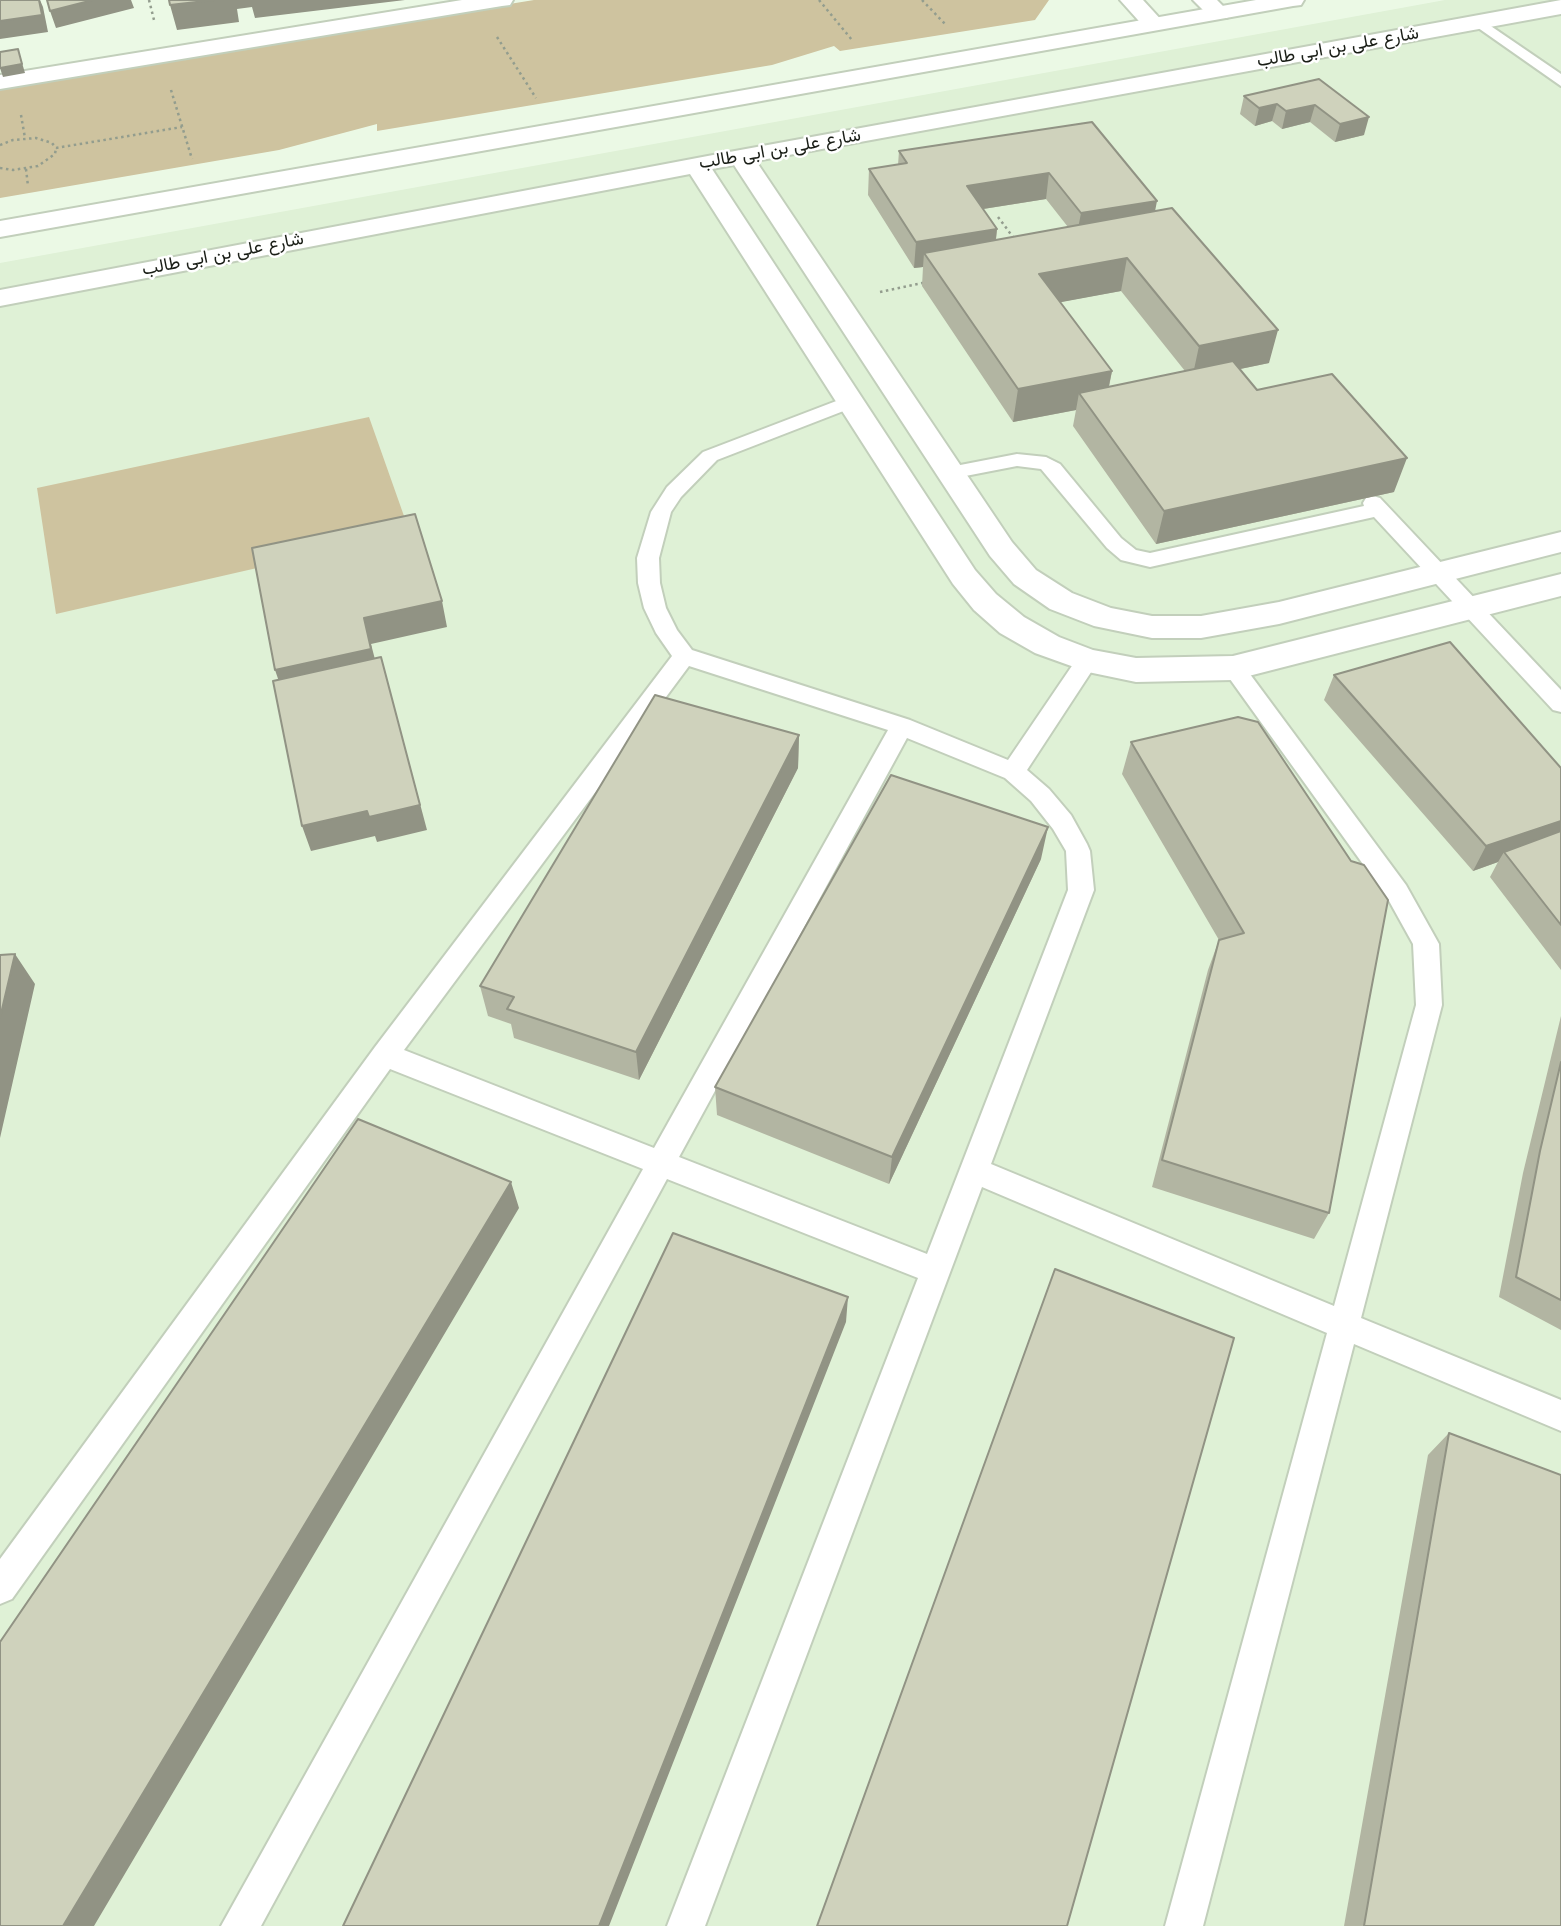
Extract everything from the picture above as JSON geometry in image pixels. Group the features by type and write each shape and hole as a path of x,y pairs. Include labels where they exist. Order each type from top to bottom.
{"street":[{"path":"0,82 502,0"},
{"path":"1132,0 1154,24"},
{"path":"0,229 1154,24 1212,7 1293,0"},
{"name":"شارع على بن ابى طالب","path":"0,298 741,157 1479,22 1558,5"},
{"path":"1083,37 1099,14"},
{"path":"741,157 1001,549 1025,577 1061,601 1105,618 1153,627 1201,627 1279,613 1561,542"},
{"path":"697,166 964,577 985,603 1012,625 1047,645 1088,660 1136,670 1233,668 1561,585"}],"lane":[{"path":"1479,22 1561,81"},
{"path":"686,1926 1081,890 1078,851 1062,822 1040,795 1013,772 902,726 684,656 667,633 655,608 649,583 648,558 661,512 674,492 710,456 852,401"},
{"path":"950,473 1017,460 1046,463 1054,468 1114,543 1129,555 1150,560 1164,559 1376,506 1561,704"},
{"path":"0,1587 384,1055 684,656"},
{"path":"1013,772 1088,660"},
{"path":"1184,1926 1429,1005 1426,944 1397,892 1233,668"},
{"path":"240,1926 659,1162 902,726"},
{"path":"384,1055 935,1272"},
{"path":"973,1170 1561,1416"}],"path":[{"path":"149,0 202,193"},
{"path":"819,0 879,73"},
{"path":"475,4 557,130"},
{"path":"56,148 182,127"},
{"path":"0,145 13,140 36,138 52,143 56,148 55,154 38,166 13,170 0,168"},
{"path":"998,217 1023,250"},
{"path":"835,301 927,282"}],"shaded area":[{"path":"534,0 1049,0 1035,20 840,51 834,46 772,65 377,131 377,124 279,150 0,198 0,87"},
{"path":"1445,0 1561,0 1561,1926 0,1926 0,263"},
{"path":"369,417 410,533 56,614 37,488"}],"building":[{"path":"0,0 39,0 42,15 0,21"},
{"path":"47,0 93,0 50,11"},
{"path":"169,0 214,0 170,5"},
{"path":"18,49 22,64 0,68 0,52"},
{"path":"1319,79 1369,117 1340,124 1315,105 1286,111 1277,104 1259,108 1244,96"},
{"path":"1092,122 1157,201 1081,213 1049,173 967,186 997,229 916,242 869,169 907,163 899,151"},
{"path":"1172,208 1278,330 1199,346 1127,258 1039,274 1112,371 1018,389 924,253"},
{"path":"1233,361 1257,390 1332,374 1407,458 1164,511 1079,393"},
{"path":"415,514 442,601 364,618 371,649 275,670 252,548"},
{"path":"1450,642 1561,768 1561,821 1486,846 1334,675"},
{"path":"381,657 420,805 369,817 367,811 302,826 273,681"},
{"path":"655,695 799,735 636,1052 507,1009 514,997 480,986"},
{"path":"1238,717 1258,722 1351,861 1364,865 1388,900 1329,1213 1162,1160 1219,940 1244,933 1131,742"},
{"path":"891,775 1048,827 892,1157 715,1087"},
{"path":"1561,831 1561,925 1504,852"},
{"path":"15,954 0,1018 0,955"},
{"path":"1561,1062 1561,1300 1516,1277 1540,1151"},
{"path":"358,1119 511,1182 63,1926 0,1926 0,1642"},
{"path":"673,1233 848,1297 599,1926 343,1926"},
{"path":"1055,1269 1234,1338 1067,1926 817,1926"},
{"path":"1449,1433 1561,1475 1561,1926 1364,1926"}]}
